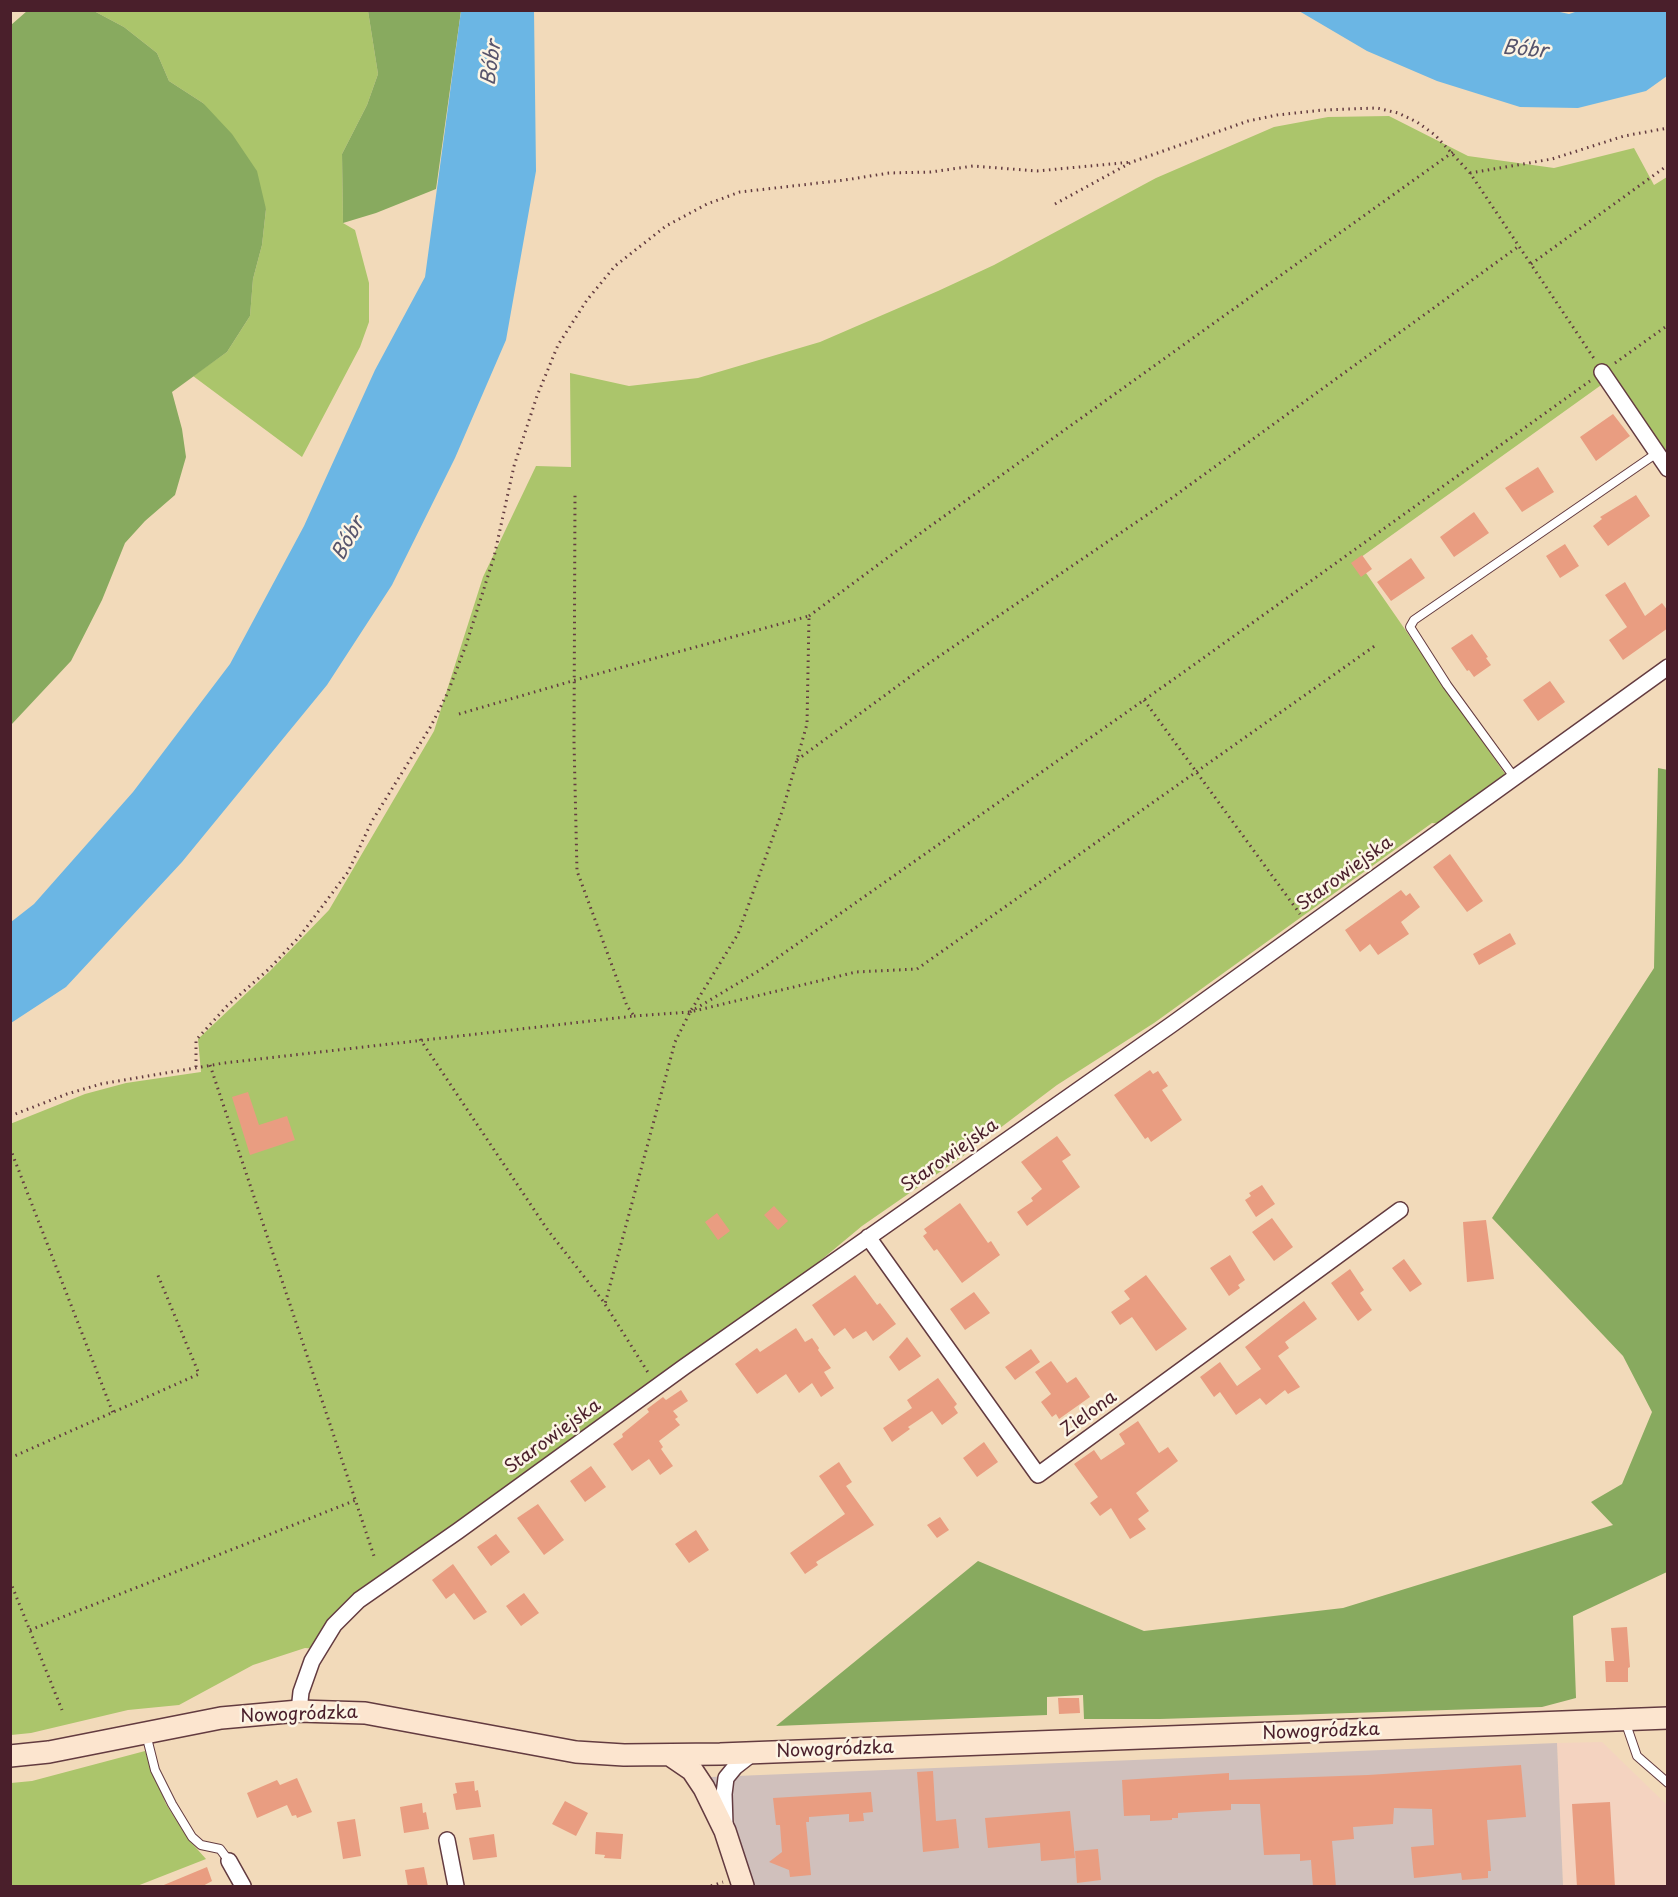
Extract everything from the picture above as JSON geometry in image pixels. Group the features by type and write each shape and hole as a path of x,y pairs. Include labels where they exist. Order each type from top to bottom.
{"main road":[{"name":"Nowogródzka","path":"10,1756 49,1752 221,1718 299,1712 365,1713 576,1752 624,1755 753,1753 1668,1718"},
{"path":"670,1755 692,1770 704,1788 725,1831 736,1883"}],"street":[{"path":"1602,372 1668,469"},
{"name":"Starowiejska","path":"299,1712 301,1692 312,1661 334,1625 358,1599 1171,1025 1668,667"},
{"name":"Zielona","path":"868,1237 1038,1475 1400,1210"},
{"path":"725,1831 726,1778 735,1767 753,1753"},
{"path":"447,1840 456,1887"},
{"path":"229,1861 243,1887"}],"lane":[{"path":"1514,777 1447,685 1410,627 1420,615 1657,453"},
{"path":"1625,1719 1637,1755 1668,1783"},
{"path":"145,1733 156,1770 172,1804 192,1837 201,1845 220,1849 229,1861"}],"path":[{"path":"1055,204 1132,162 1248,122 1277,115 1323,110 1377,108 1398,113 1417,122 1435,135 1470,173 1602,372"},
{"path":"1470,173 1552,159 1624,136 1668,128"},
{"path":"459,714 809,615 1453,152"},
{"path":"196,1067 196,1040 227,1006 269,969 300,936 348,872 372,821 431,726 448,692 466,645 494,557 514,466 537,396 558,345 587,300 615,266 666,226 707,204 740,192 889,173 931,172 973,166 1037,171 1132,162"},
{"path":"1531,264 1668,165"},
{"path":"796,760 922,668 1169,500 1519,246"},
{"path":"690,1012 760,970 1144,700 1668,325"},
{"path":"575,495 574,742 577,871 627,1006 634,1017"},
{"path":"605,1304 675,1042 690,1012 738,934 783,809 807,724 809,615"},
{"path":"10,1116 67,1094 101,1084 196,1067 420,1039 690,1012 856,972 917,969 1376,645"},
{"path":"1144,700 1308,925"},
{"path":"420,1039 547,1229 605,1304 657,1387"},
{"path":"210,1065 375,1559"},
{"path":"10,1148 113,1413"},
{"path":"10,1458 199,1374 157,1273"},
{"path":"30,1630 356,1500"},
{"path":"10,1581 62,1710"},
{"path":"711,1887 736,1883"}],"shaded area":[{"path":"1602,1742 1667,1805 1667,1886 1563,1886 1557,1743"},
{"path":"1557,1743 1563,1886 733,1886 711,1777"}],"green space":[{"path":"27,11 94,11 124,27 157,53 169,81 203,103 232,134 257,171 266,209 262,245 253,279 250,316 227,352 172,392 182,429 186,457 175,495 145,521 125,543 102,600 71,661 11,725 11,25"},
{"path":"94,11 368,11 378,74 367,105 342,154 343,223 355,230 369,283 369,322 360,347 302,457 193,376 227,352 250,316 253,279 262,245 266,209 203,103 169,81 157,53 124,27"},
{"path":"368,11 461,11 436,189 376,213 343,223 342,154 367,105 378,74"},
{"path":"1389,116 1468,156 1554,168 1634,148 1654,185 1667,177 1667,478 1604,383 1357,560 1512,784 1458,825 1432,823 1154,1023 1057,1085 963,1156 862,1226 660,1394 338,1623 317,1649 305,1648 253,1665 179,1705 128,1710 31,1733 11,1735 10,1124 85,1094 126,1083 201,1072 198,1039 270,971 329,910 434,731 483,577 536,466 571,467 570,373 629,386 698,378 820,342 994,265 1156,178 1274,127 1328,117"},
{"path":"1658,768 1668,770 1667,1572 1573,1616 1576,1698 1542,1707 1160,1719 1084,1719 1083,1695 1047,1697 1047,1715 776,1726 978,1561 1144,1631 1343,1608 1613,1525 1591,1502 1622,1484 1652,1412 1623,1356 1492,1218 1654,968"},
{"path":"145,1751 166,1804 189,1840 206,1859 137,1886 11,1886 11,1783 32,1781"}],"water":[{"name":"Bóbr","path":"1551,10 1569,14 1581,10 1667,11 1667,76 1646,91 1578,108 1520,107 1437,81 1367,51 1299,11"},
{"name":"Bóbr","path":"461,11 534,11 536,171 506,340 455,458 392,585 327,685 182,862 66,987 11,1023 11,922 34,904 133,792 230,664 304,526 375,370 425,277"}],"building":[{"path":"1613,414 1630,436 1596,461 1580,437"},
{"path":"1538,467 1554,492 1522,512 1505,488"},
{"path":"1636,495 1650,516 1608,546 1593,526 1602,519 1600,517"},
{"path":"1474,512 1489,533 1454,557 1440,537"},
{"path":"1565,544 1579,566 1560,578 1546,556"},
{"path":"1362,555 1372,569 1361,577 1351,563"},
{"path":"1411,558 1425,578 1391,601 1377,582"},
{"path":"1625,582 1645,616 1662,603 1668,611 1668,628 1623,660 1609,640 1627,627 1605,595"},
{"path":"1472,634 1491,665 1474,677 1451,648"},
{"path":"1550,681 1565,702 1538,721 1523,700"},
{"path":"1450,854 1483,901 1467,912 1433,867"},
{"path":"1401,890 1406,896 1410,893 1420,907 1401,922 1409,934 1378,955 1370,944 1360,952 1345,930"},
{"path":"1510,933 1516,944 1479,965 1473,954"},
{"path":"1150,1070 1153,1074 1158,1071 1168,1086 1162,1090 1182,1120 1151,1142 1148,1137 1145,1139 1114,1095"},
{"path":"248,1092 259,1125 287,1116 295,1140 250,1155 232,1097"},
{"path":"1057,1136 1071,1155 1062,1161 1080,1187 1027,1226 1017,1212 1033,1201 1031,1198 1042,1189 1021,1162"},
{"path":"1262,1185 1275,1204 1256,1217 1245,1200 1251,1196 1249,1193"},
{"path":"960,1203 988,1243 991,1241 1000,1255 962,1283 937,1249 934,1251 923,1236 927,1233 924,1229"},
{"path":"774,1206 788,1221 778,1230 764,1215"},
{"path":"717,1213 730,1231 718,1240 705,1222"},
{"path":"1272,1218 1293,1247 1274,1261 1252,1232"},
{"path":"1486,1220 1494,1279 1467,1282 1463,1222"},
{"path":"1230,1255 1245,1280 1238,1285 1240,1288 1229,1296 1210,1268"},
{"path":"1404,1259 1422,1284 1410,1292 1392,1268"},
{"path":"1350,1269 1364,1290 1360,1293 1372,1310 1358,1321 1331,1283"},
{"path":"855,1275 877,1305 880,1303 896,1324 873,1341 866,1331 853,1339 845,1328 834,1336 812,1305"},
{"path":"1146,1275 1187,1329 1156,1351 1132,1317 1120,1325 1111,1312 1130,1299 1124,1291"},
{"path":"974,1292 990,1313 965,1330 950,1309"},
{"path":"1304,1301 1317,1319 1285,1342 1289,1348 1278,1356 1300,1387 1288,1394 1285,1390 1266,1405 1260,1398 1236,1415 1220,1392 1214,1397 1200,1377 1220,1362 1237,1386 1261,1369 1245,1347"},
{"path":"796,1328 805,1342 812,1338 819,1348 818,1350 831,1368 824,1372 834,1388 821,1397 812,1383 799,1393 786,1374 757,1394 735,1364 757,1348 760,1352"},
{"path":"907,1337 921,1356 899,1371 889,1357"},
{"path":"1031,1349 1040,1362 1015,1380 1005,1367"},
{"path":"1051,1361 1067,1383 1076,1377 1090,1397 1059,1419 1056,1414 1052,1417 1041,1402 1051,1394 1035,1372"},
{"path":"938,1378 957,1404 954,1407 958,1413 942,1425 932,1411 908,1427 910,1429 892,1442 883,1428 912,1408 907,1400"},
{"path":"681,1390 688,1401 673,1411 680,1425 659,1441 663,1447 661,1449 673,1466 660,1475 649,1459 632,1471 613,1444 649,1412 647,1409 663,1397 666,1400"},
{"path":"1138,1421 1159,1453 1168,1447 1178,1461 1136,1493 1149,1511 1138,1519 1146,1529 1130,1539 1111,1508 1100,1516 1090,1503 1098,1497 1074,1464 1094,1450 1101,1460 1125,1444 1119,1434"},
{"path":"984,1442 998,1462 977,1477 963,1458"},
{"path":"839,1462 852,1482 846,1486 874,1525 816,1562 818,1565 805,1574 790,1553 845,1514 819,1476"},
{"path":"591,1466 606,1487 585,1502 570,1481"},
{"path":"538,1504 564,1540 544,1555 517,1518"},
{"path":"940,1517 949,1530 937,1538 927,1525"},
{"path":"696,1530 709,1550 689,1563 675,1544"},
{"path":"496,1534 510,1552 491,1566 477,1547"},
{"path":"453,1564 487,1612 474,1620 454,1593 446,1599 432,1580"},
{"path":"524,1593 539,1613 521,1626 506,1606"},
{"path":"1627,1627 1630,1667 1628,1668 1628,1682 1606,1682 1605,1661 1614,1661 1611,1628"},
{"path":"1058,1698 1079,1698 1080,1713 1059,1714"},
{"path":"1521,1765 1526,1817 1487,1820 1491,1871 1488,1871 1488,1878 1462,1880 1461,1873 1414,1878 1411,1847 1434,1845 1432,1809 1394,1808 1393,1824 1353,1827 1354,1839 1332,1841 1336,1887 1313,1887 1311,1860 1300,1861 1300,1854 1264,1855 1260,1804 1231,1804 1231,1810 1178,1813 1178,1818 1172,1818 1172,1820 1150,1821 1150,1815 1124,1816 1122,1780 1229,1773 1229,1780 1368,1775"},
{"path":"933,1771 936,1821 956,1819 959,1848 923,1852 917,1772"},
{"path":"297,1778 312,1812 297,1818 296,1815 292,1816 287,1805 257,1818 247,1793 277,1780 280,1785"},
{"path":"474,1781 481,1807 456,1810 453,1794 457,1793 455,1783"},
{"path":"871,1792 873,1812 863,1813 864,1821 849,1822 849,1814 809,1817 809,1822 806,1822 811,1875 790,1877 789,1870 769,1862 782,1852 780,1825 776,1825 773,1798"},
{"path":"565,1801 588,1813 576,1836 552,1824"},
{"path":"1610,1802 1615,1887 1577,1887 1572,1804"},
{"path":"422,1803 429,1829 404,1833 400,1807"},
{"path":"1070,1811 1075,1858 1041,1861 1040,1843 988,1848 985,1818"},
{"path":"355,1819 361,1856 343,1859 337,1822"},
{"path":"596,1832 623,1834 621,1859 604,1858 605,1855 595,1854"},
{"path":"494,1834 497,1857 473,1860 469,1838"},
{"path":"1098,1849 1101,1880 1077,1883 1075,1851"},
{"path":"207,1867 212,1881 201,1887 159,1887"},
{"path":"424,1867 428,1887 408,1887 405,1870"}]}
